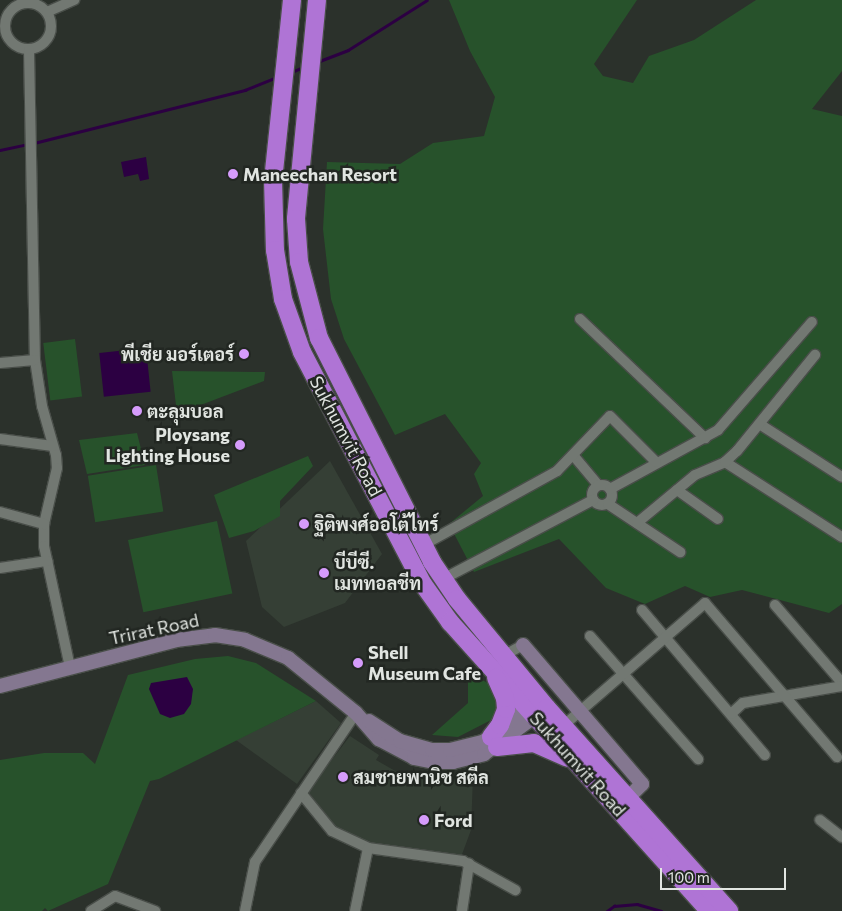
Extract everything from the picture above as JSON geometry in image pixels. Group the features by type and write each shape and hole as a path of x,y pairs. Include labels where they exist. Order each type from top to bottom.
{"highway":[{"name":"Sukhumvit Road","path":"292,0 273,180 275,250 283,300 302,352 423,584 450,622 495,659"},
{"name":"Sukhumvit Road","path":"317,0 297,182 298,262 319,338 424,545 443,579 495,659 537,707 584,770 709,911"},
{"path":"359,461 376,450"},
{"path":"495,659 506,709 494,742 522,742 543,745 584,770"},
{"name":"Sukhumvit Road","path":"537,707 563,726 728,911"}],"main road":[{"name":"Trirat Road","path":"0,686 176,640 215,635 246,640 288,658 356,713 400,741 432,750 466,748 494,742 537,707"},
{"path":"523,645 642,784 628,798"}],"street":[{"path":"46,12 74,0"},
{"path":"35,2 46,12 50,21 48,38 29,50 20,49 8,40 4,31 4,12 21,4 35,2"},
{"path":"29,50 29,154 35,360 42,406 57,468 44,524 47,561 70,668"},
{"path":"580,319 705,438"},
{"path":"573,455 598,486 610,489 656,462 705,438 728,421 812,322"},
{"path":"636,523 695,475 725,462 761,425 814,355"},
{"path":"0,363 35,360"},
{"path":"424,545 557,471 610,416 656,462"},
{"path":"761,425 842,477"},
{"path":"0,439 53,446"},
{"path":"725,462 842,537"},
{"path":"598,486 592,493 593,500 601,505 608,504 680,552"},
{"path":"608,504 612,495 610,489"},
{"path":"677,490 718,519"},
{"path":"443,579 593,500"},
{"path":"0,512 44,524"},
{"path":"0,568 47,561"},
{"path":"563,726 705,603 837,757"},
{"path":"731,714 743,703 842,684 775,605"},
{"path":"642,610 765,755"},
{"path":"590,636 698,758"},
{"path":"495,659 523,645"},
{"path":"245,911 255,862 356,713"},
{"path":"301,793 332,831 368,848 469,864 515,890"},
{"path":"820,820 842,837"},
{"path":"355,911 368,848"},
{"path":"462,911 469,864"},
{"path":"91,911 115,896 155,911"}],"shaded area":[{"path":"146,157 149,179 140,181 138,174 124,177 121,162"},
{"path":"146,348 151,392 104,397 99,353"},
{"path":"330,461 382,554 345,603 284,627 262,607 246,541"},
{"path":"187,677 193,689 191,704 184,714 170,718 160,714 149,689 151,683"},
{"path":"316,701 341,723 297,784 236,740"},
{"path":"350,736 379,755 376,760 397,772 441,783 473,776 471,830 461,857 369,844 333,826 308,791"}],"green space":[{"path":"449,0 637,0 594,64 603,76 633,83 649,56 694,40 756,0 842,0 842,71 812,109 842,116 842,604 829,613 742,590 710,597 685,586 645,604 606,588 559,539 474,572 449,524 483,496 474,474 481,463 445,414 395,435 344,339 331,299 323,229 327,162 400,164 433,143 484,136 495,97 470,51"},
{"path":"75,339 82,397 50,400 43,343"},
{"path":"172,371 265,372 264,381 177,414"},
{"path":"137,433 145,465 87,474 79,440"},
{"path":"308,456 313,466 280,501 280,516 254,531 229,538 214,495"},
{"path":"156,465 163,511 95,522 88,476"},
{"path":"217,521 232,593 143,612 128,540"},
{"path":"228,656 256,663 316,701 159,779 150,781 108,884 48,911 45,908 42,911 0,911 0,760 44,753 83,753 95,764 128,675 195,659"},
{"path":"480,679 490,684 500,700 497,717 458,737 432,735 468,703 468,680"}],"waterway":[{"path":"317,62 348,50 427,0"},
{"path":"292,72 303,67"},
{"path":"34,143 245,90 277,77"},
{"path":"0,150 29,144"},
{"path":"607,911 614,906 637,904 661,911"}],"place":[{"name":"Maneechan Resort","path":"233,174"},
{"name":"พีเชีย มอร์เตอร์","path":"244,354"},
{"name":"ตะลุมบอล","path":"137,411"},
{"name":"Ploysang Lighting House","path":"240,445"},
{"name":"ฐิติพงศ์ออโต้ไทร์","path":"304,524"},
{"name":"บีบีซี. เมททอลชีท","path":"324,573"},
{"name":"Shell Museum Cafe","path":"358,663"},
{"name":"สมชายพานิช สตีล","path":"343,777"},
{"name":"Ford","path":"424,820"}]}
